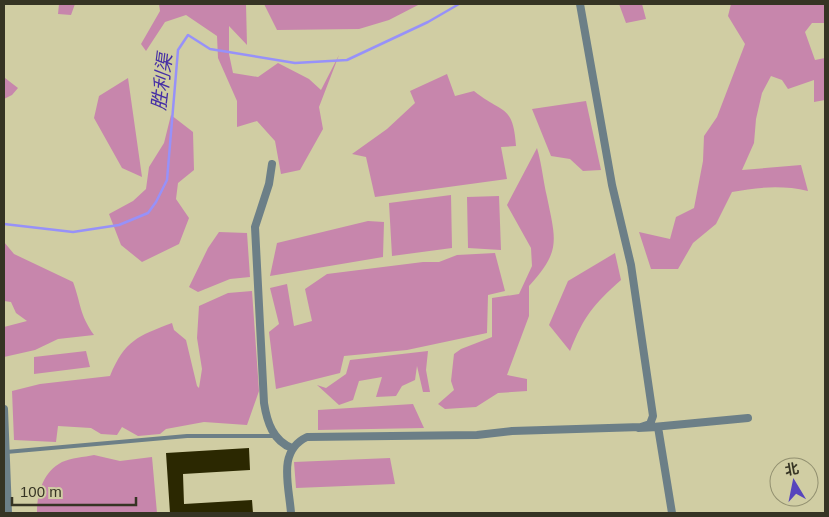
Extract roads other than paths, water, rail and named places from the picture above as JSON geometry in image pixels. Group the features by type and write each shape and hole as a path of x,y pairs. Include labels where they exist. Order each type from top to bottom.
{"street":[{"path":"580,4 612,185 631,264 653,416 650,424 638,428"},
{"path":"272,164 271,179 256,217 255,230 264,403 275,436 283,444 292,448"},
{"path":"4,409 8,513"},
{"path":"291,513 288,459 292,448 298,441 317,435 477,435 512,431 658,427 748,418"},
{"path":"658,427 672,513"}],"lane":[{"path":"6,452 187,436 275,436"}],"waterway":[{"name":"胜利渠","path":"4,224 73,232 119,225 148,213 167,180 178,50 188,35 210,49 295,63 347,60 428,22 459,4"}]}
